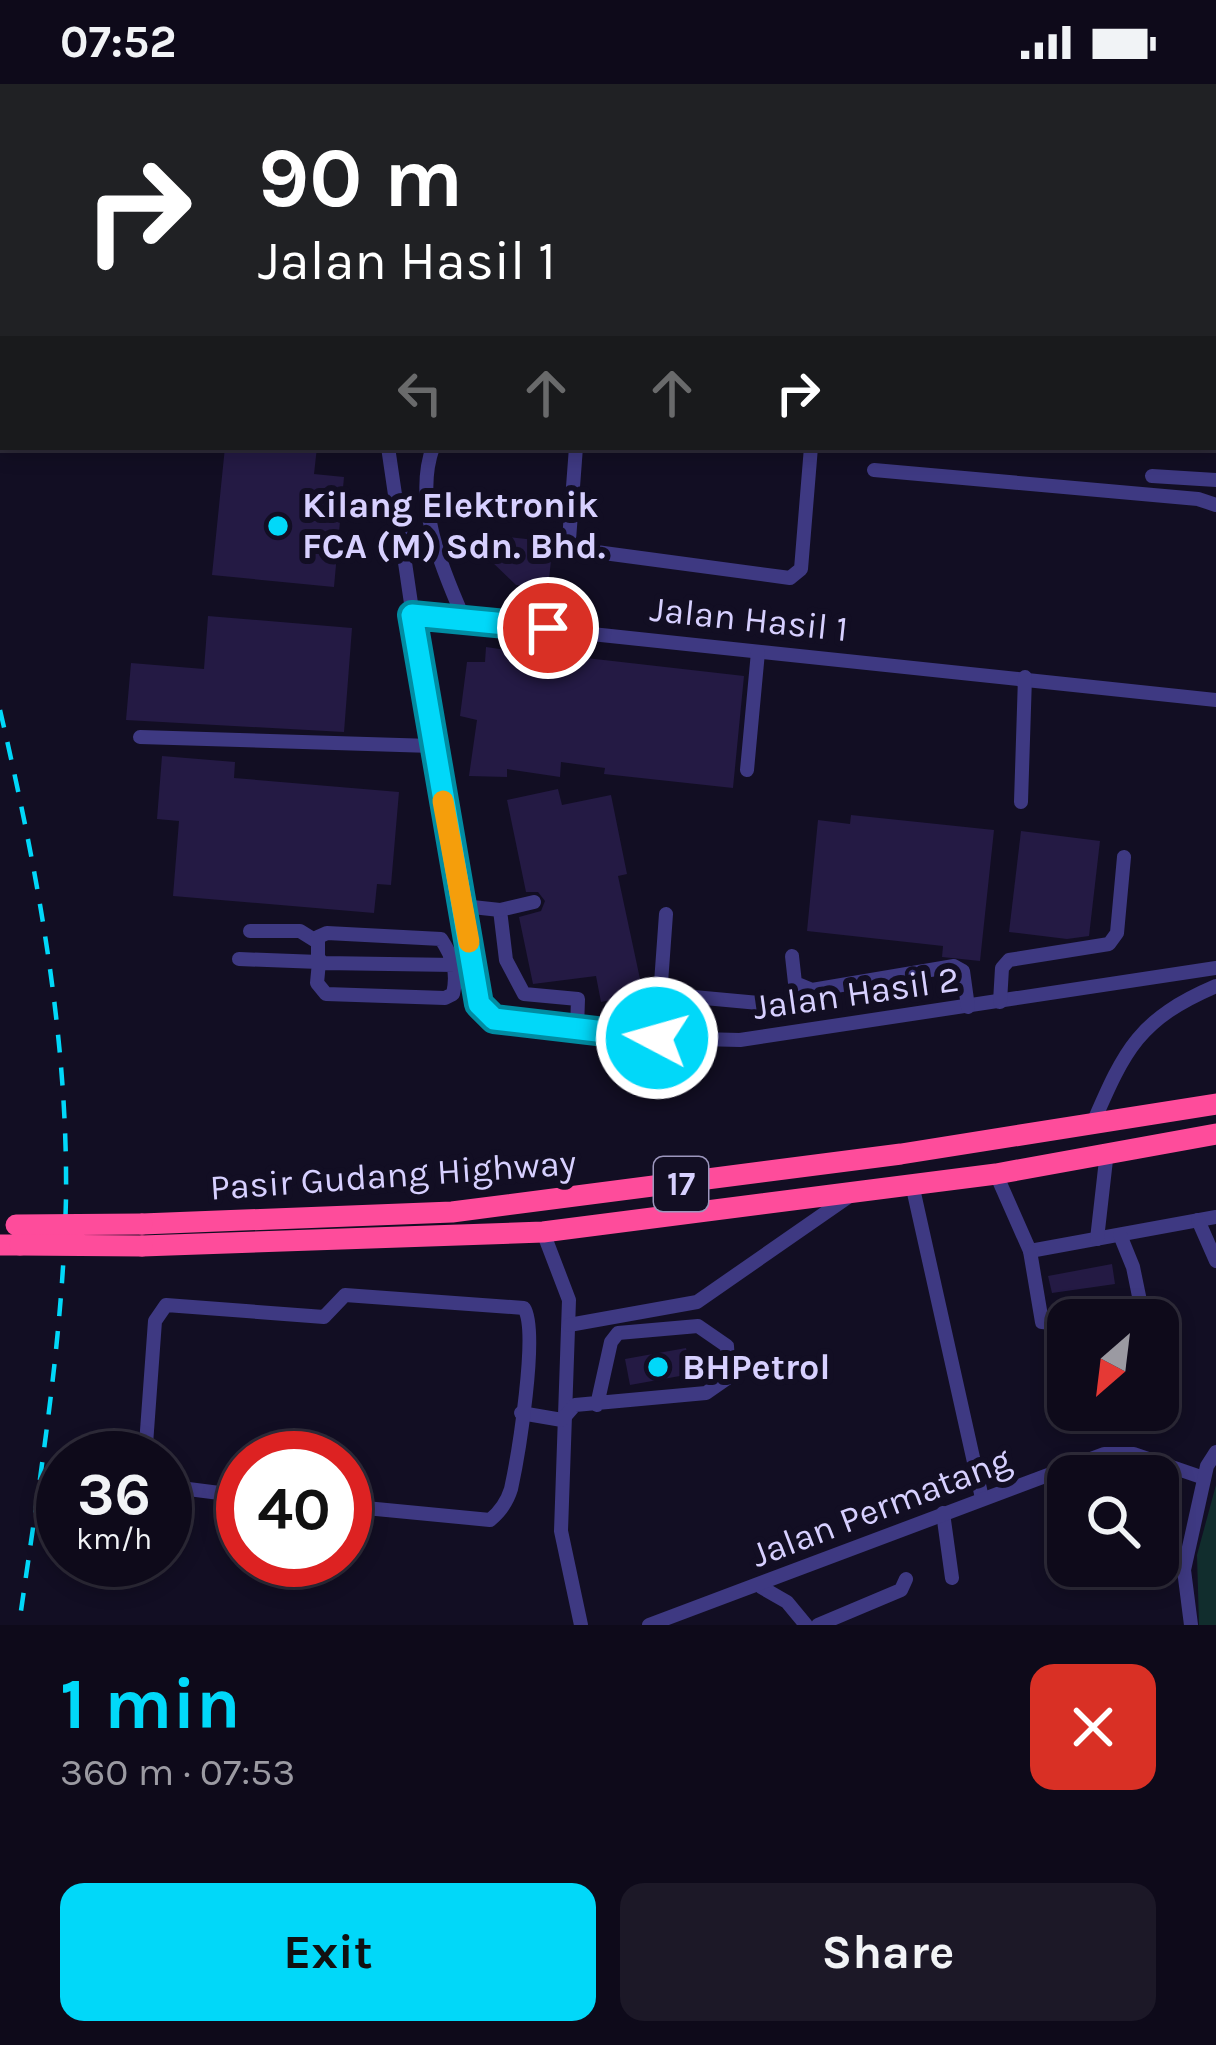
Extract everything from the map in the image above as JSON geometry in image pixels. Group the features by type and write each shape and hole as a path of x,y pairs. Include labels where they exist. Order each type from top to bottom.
{"highway":[{"name":"Pasir Gudang Highway","path":"142,1235 452,1212 901,1154 1216,1104"},
{"name":"Pasir Gudang Highway","path":"9,1235 543,1232 996,1174 1107,1150 1216,1134"}],"street":[{"path":"239,959 473,964 432,746 388,450"},
{"path":"433,450 427,490 437,558 464,619"},
{"path":"576,450 569,540 574,550 790,578 801,569 811,450"},
{"path":"874,470 1198,499 1216,506"},
{"path":"1152,476 1216,480"},
{"name":"Jalan Hasil 1","path":"412,615 1216,700"},
{"path":"747,770 758,652"},
{"path":"1021,802 1025,677"},
{"path":"140,737 432,746"},
{"path":"1000,1002 1001,968 1009,960 1109,944 1117,933 1124,856"},
{"path":"463,907 500,910 534,902"},
{"path":"500,910 513,981 524,994 578,999 577,1030"},
{"path":"657,1038 666,914"},
{"path":"250,931 300,931 316,941 317,983 326,994 422,998 452,994 455,965 439,938 327,933 316,941"},
{"path":"792,956 795,983 812,989 954,966 963,971 968,1007"},
{"name":"Jalan Hasil 2","path":"473,964 479,1004 502,1021 657,1038 740,1040 1216,968"},
{"path":"1093,1123 1132,1044 1156,1016 1216,986"},
{"path":"661,994 759,1003"},
{"path":"1097,1239 1107,1150"},
{"path":"996,1174 1030,1251 1042,1322 1047,1327"},
{"path":"912,1184 982,1498"},
{"path":"568,1325 697,1302 856,1192"},
{"path":"1030,1251 1216,1216"},
{"path":"1198,1220 1216,1262"},
{"path":"543,1232 569,1300 562,1531 581,1625"},
{"path":"1120,1234 1139,1299"},
{"path":"147,1431 155,1321 166,1305 324,1317 345,1295 524,1308 530,1320 511,1491 490,1520 372,1509"},
{"path":"562,1420 575,1405 597,1405 717,1389 729,1377 727,1346 698,1326 618,1333 610,1342 597,1405"},
{"path":"521,1413 562,1420"},
{"path":"1191,1625 1184,1570 1204,1478 1216,1452"},
{"name":"Jalan Permatang","path":"649,1625 761,1587 1104,1454 1134,1454 1204,1478"},
{"path":"943,1513 952,1578"},
{"path":"818,1625 901,1589 906,1580"},
{"path":"761,1587 787,1602 806,1625"}],"green space":[{"path":"1216,1485 1216,1625 1199,1625 1197,1555"}],"building":[{"name":"Kilang Elektronik FCA (M) Sdn. Bhd.","path":"225,450 317,450 314,474 344,477 334,587 212,575"},
{"path":"507,537 553,542 548,588 516,585 490,560 492,542 506,544"},
{"path":"208,616 352,628 344,732 126,720 131,663 204,669"},
{"path":"486,647 535,654 535,664 559,665 560,655 744,676 733,788 604,774 605,768 561,762 560,777 507,769 507,777 469,776 477,720 460,716 467,662 485,662"},
{"path":"162,756 235,762 234,778 399,792 391,885 377,884 374,913 173,896 179,821 157,819"},
{"path":"558,789 562,805 611,795 627,874 618,876 643,993 601,1002 596,976 533,984 519,917 541,911 545,901 538,892 526,892 507,800"},
{"path":"851,815 994,830 980,961 942,957 943,946 807,931 818,820 850,824"},
{"path":"1021,831 1100,841 1089,936 1067,939 1009,932"},
{"path":"1112,1264 1115,1284 1052,1293 1048,1276"},
{"name":"BHPetrol","path":"686,1348 691,1374 630,1385 625,1359"}],"railway":[{"path":"0,710 48,952 65,1137 60,1305 19,1625"}],"slow traffic":[{"path":"443,801 469,942"}],"place":[{"name":"Kilang Elektronik FCA (M) Sdn. Bhd.","path":"278,526"},
{"name":"BHPetrol","path":"658,1367"}],"route":[{"path":"548,628 412,615 479,1004 494,1019 657,1038"}]}
